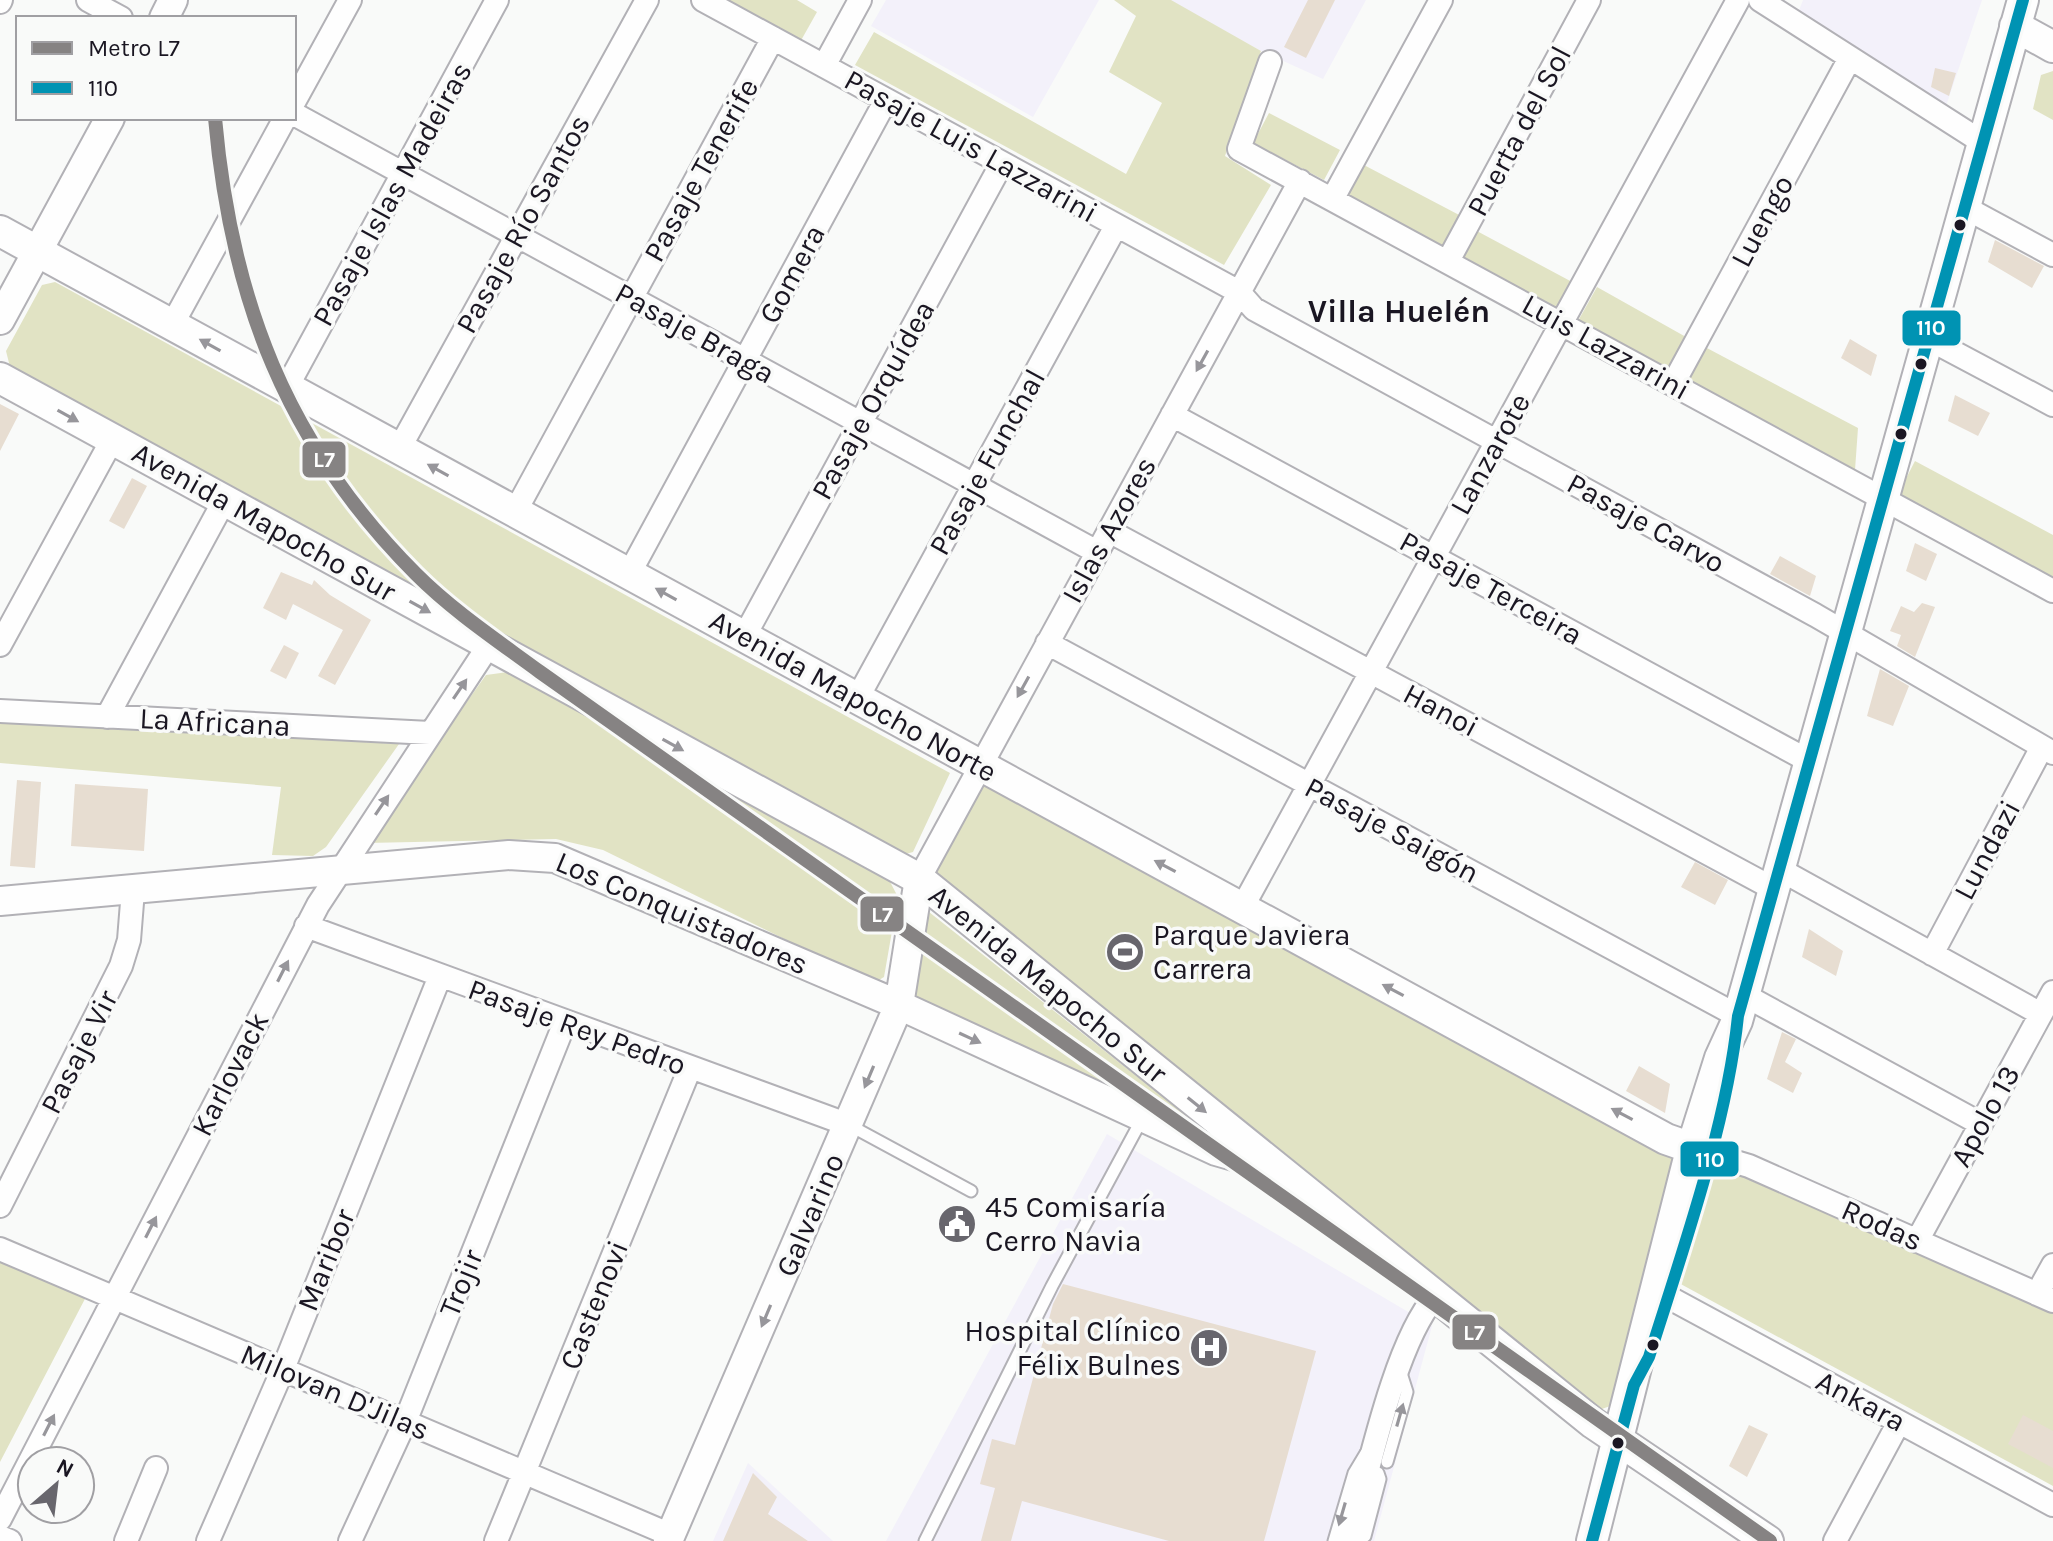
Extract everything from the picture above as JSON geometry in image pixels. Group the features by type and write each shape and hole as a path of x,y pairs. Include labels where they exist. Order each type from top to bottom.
{"main road":[{"path":"1634,1385 1649,1357 1668,1297 1720,1058 1740,1010 2019,13 2053,47"},
{"name":"Avenida Mapocho Norte","path":"0,231 1242,908 1700,1152"},
{"name":"Avenida Mapocho Sur","path":"0,378 919,879 1619,1442 1768,1541"},
{"path":"1592,1541 1634,1385 1637,1353 1700,1152"}],"street":[{"path":"88,0 117,16"},
{"path":"296,98 350,0"},
{"name":"Pasaje Islas Madeiras","path":"287,387 497,0"},
{"name":"Pasaje Río Santos","path":"399,449 647,0"},
{"name":"Pasaje Luis Lazzarini","path":"703,0 1239,292"},
{"path":"824,66 860,0"},
{"path":"1333,198 1441,0"},
{"name":"Puerta del Sol","path":"1448,261 1589,0"},
{"name":"Lanzarote","path":"1242,908 1738,0"},
{"path":"1760,0 1982,142"},
{"name":"Pasaje Tenerife","path":"515,512 773,38"},
{"name":"Luengo","path":"1673,384 1850,58"},
{"name":"Luis Lazzarini","path":"1270,62 1239,149 2053,591"},
{"name":"Gomera","path":"629,574 886,100"},
{"name":"Pasaje Braga","path":"296,115 1097,552"},
{"path":"0,320 109,120"},
{"path":"172,325 284,120"},
{"name":"Pasaje Orquídea","path":"744,637 1002,163"},
{"name":"Islas Azores","path":"919,879 1300,181"},
{"path":"1964,207 2053,255"},
{"name":"Pasaje Funchal","path":"857,699 1116,226"},
{"name":"Pasaje Carvo","path":"1239,292 1254,309 1845,634 2048,750"},
{"path":"1927,338 2053,405"},
{"name":"Pasaje Terceira","path":"1172,415 1809,761"},
{"path":"0,645 112,440"},
{"path":"107,717 224,501"},
{"name":"Hanoi","path":"1109,531 1371,672 1776,879 1932,954 2041,1014"},
{"name":"Pasaje Saigón","path":"1047,643 1309,786 1740,1010 1981,1124"},
{"name":"Karlovack","path":"0,1519 306,926 338,870 489,645"},
{"name":"La Africana","path":"0,711 430,733"},
{"name":"Lundazi","path":"1932,954 2048,750"},
{"name":"Los Conquistadores","path":"0,901 509,855 555,858 899,1005 1216,1151 1276,1169"},
{"name":"Galvarino","path":"670,1538 899,1005 919,879"},
{"name":"Pasaje Vir","path":"0,1206 121,966 129,940 133,890"},
{"name":"Pasaje Rey Pedro","path":"306,926 849,1125"},
{"name":"Maribor","path":"208,1541 283,1369 440,976"},
{"name":"Apolo 13","path":"1917,1241 2053,992"},
{"name":"Trojir","path":"350,1541 405,1422 565,1022"},
{"name":"Castenovi","path":"496,1541 690,1068"},
{"name":"Rodas","path":"1700,1152 1749,1166 2045,1298"},
{"name":"Milovan D'Jilas","path":"0,1249 670,1538"},
{"path":"2045,1298 2053,1265"},
{"path":"1349,1541 1399,1369 1418,1317 1435,1297"},
{"name":"Ankara","path":"1668,1297 2053,1505"},
{"path":"1835,1541 1899,1422"},
{"path":"126,1541 156,1468"},
{"path":"0,1537 10,1541"}],"lane":[{"path":"925,1541 1052,1286 1142,1118"},
{"path":"849,1125 971,1191"},
{"path":"1334,1541 1407,1392 1399,1369"},
{"path":"1358,1541 1365,1536 1380,1479 1378,1473 1370,1468"}],"shaded area":[{"path":"886,0 1099,0 1033,117 871,26"},
{"path":"1169,0 1366,0 1323,79 1261,51"},
{"path":"1803,0 1982,0 1946,106 1798,13"},
{"name":"Hospital Clínico Félix Bulnes","path":"1107,1134 1432,1326 1374,1541 886,1541"},
{"path":"748,1463 833,1541 713,1541"}],"green space":[{"path":"723,0 797,0 817,12 799,44"},
{"path":"1114,0 1171,0 1261,51 1225,156 1271,185 1224,265 855,65 874,32 1126,174 1162,103 1109,72 1136,16"},
{"path":"2053,71 2053,120 2033,109 2041,75"},
{"path":"1269,113 1340,150 1324,180 1253,143"},
{"path":"1362,164 1463,217 1446,249 1344,194"},
{"path":"1475,230 1574,283 1558,313 1459,259"},
{"path":"55,282 950,773 913,852 895,857 10,367 6,351 42,285"},
{"path":"1597,287 1686,337 1667,370 1578,321"},
{"path":"1705,347 1858,428 1855,470 1688,380"},
{"path":"1915,461 2053,535 2053,577 1898,494"},
{"path":"508,672 888,878 898,897 884,977 874,983 603,850 556,839 366,843 486,675"},
{"path":"0,721 399,744 326,847 313,856 272,855 281,787 0,763"},
{"name":"Parque Javiera Carrera","path":"988,784 1674,1157 1613,1405 1599,1410 933,872 977,788"},
{"path":"929,912 1216,1139 913,1005"},
{"path":"1713,1164 2053,1313 2053,1486 1677,1282"},
{"path":"0,1260 87,1295 0,1462"}],"building":[{"path":"1308,0 1335,0 1306,58 1284,47"},
{"path":"1935,68 1956,73 1949,96 1931,87"},
{"path":"1995,240 2044,266 2032,288 1988,262"},
{"path":"1850,339 1877,355 1871,376 1841,358"},
{"path":"1955,395 1990,413 1978,436 1948,421"},
{"path":"0,404 19,414 0,451"},
{"path":"132,478 147,486 124,529 109,521"},
{"path":"1915,543 1937,554 1926,581 1906,571"},
{"path":"1780,556 1816,576 1810,596 1770,574"},
{"path":"281,572 312,585 314,580 330,595 371,620 335,685 318,676 343,630 293,604 286,620 263,608"},
{"path":"1922,603 1935,607 1915,657 1897,646 1901,635 1890,631 1901,606 1914,612"},
{"path":"284,645 299,653 286,679 270,671"},
{"path":"1880,669 1909,686 1893,726 1867,716"},
{"path":"17,780 41,782 35,868 10,866"},
{"path":"75,784 148,789 144,851 71,846"},
{"path":"1695,862 1728,880 1715,905 1681,887"},
{"path":"1809,929 1843,951 1836,976 1802,957"},
{"path":"1782,1032 1796,1039 1785,1062 1802,1073 1793,1093 1767,1079"},
{"path":"1639,1066 1670,1084 1665,1113 1626,1091"},
{"path":"1063,1284 1316,1351 1264,1541 1169,1541 1022,1501 1011,1541 981,1541 995,1488 980,1484 992,1439 1015,1445 1053,1304"},
{"path":"2023,1415 2053,1431 2053,1468 2008,1444"},
{"path":"1749,1425 1768,1434 1747,1477 1729,1466"},
{"path":"753,1473 777,1497 768,1514 808,1541 723,1541"}],"metro line":[{"name":"L7","path":"215,120 235,247 251,308 273,365 299,420 332,473 371,525 430,588 540,672 1770,1541"}],"transit line":[{"name":"110","path":"1592,1541 1634,1385 1649,1357 1702,1188 1724,1100 1738,1016 2023,0"}],"place":[{"name":"Parque Javiera Carrera","path":"1125,952"},
{"name":"45 Comisaría Cerro Navia","path":"957,1224"},
{"name":"Hospital Clínico Félix Bulnes","path":"1209,1348"}],"district":[{"name":"Villa Huelén","path":"1399,311"}]}
